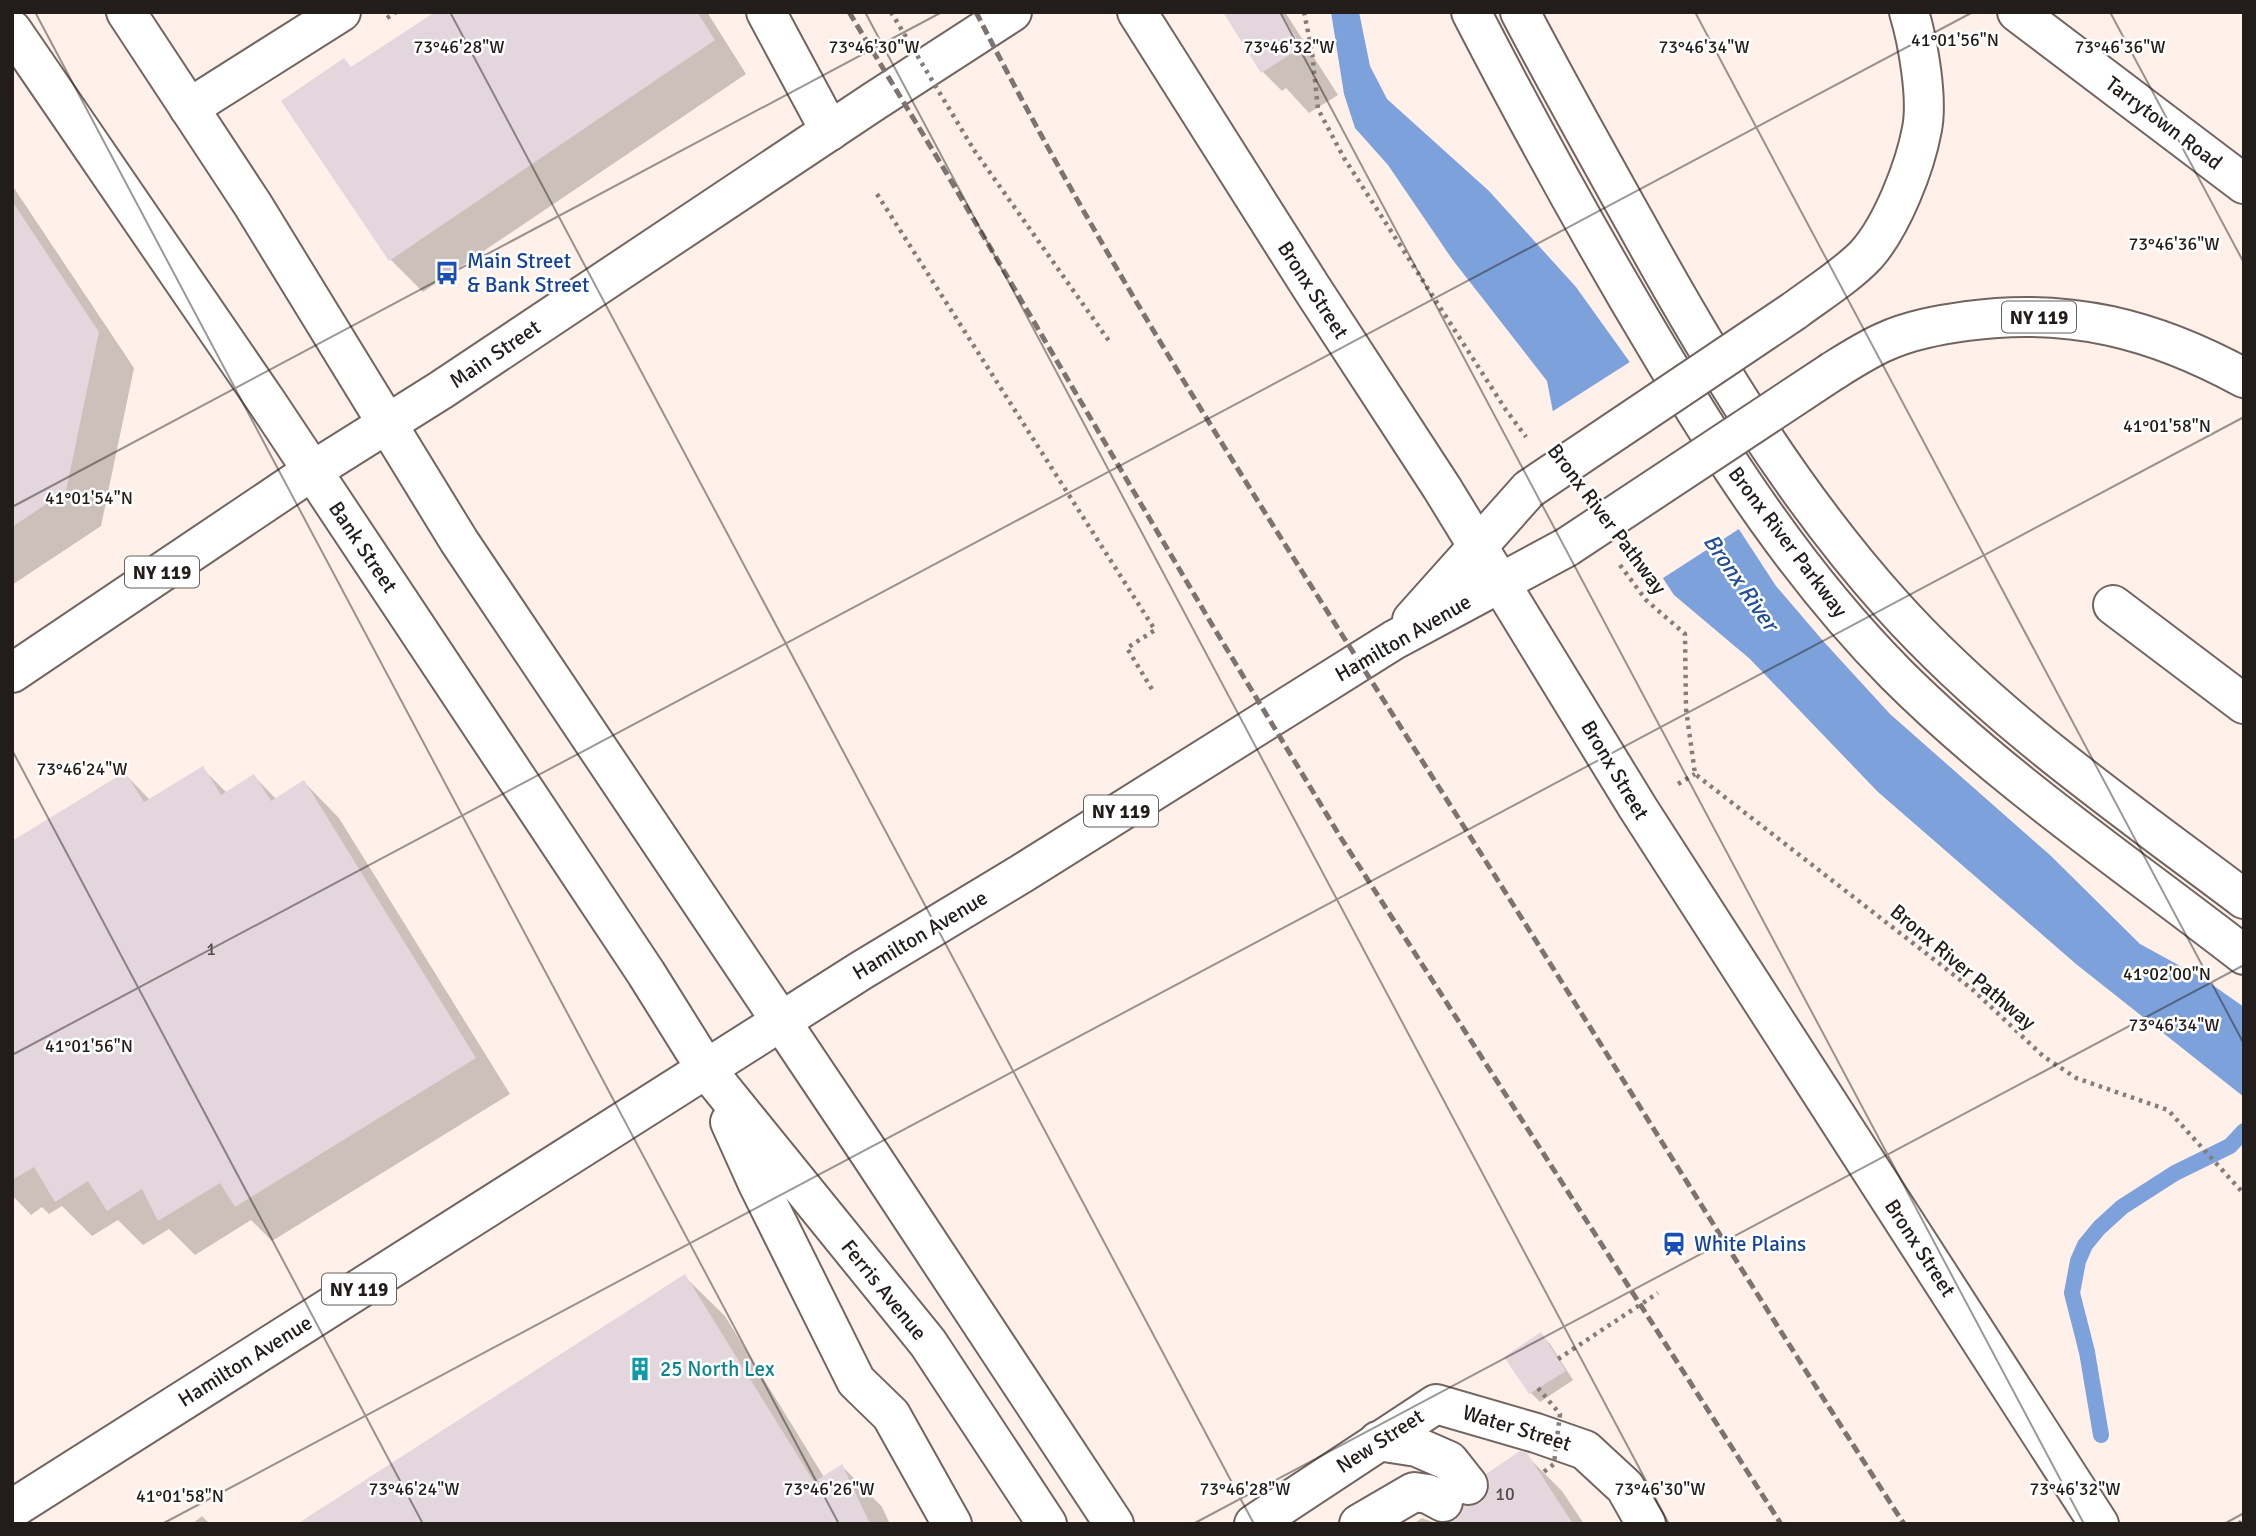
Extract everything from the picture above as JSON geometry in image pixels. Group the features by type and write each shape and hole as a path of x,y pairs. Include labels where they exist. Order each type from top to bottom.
{"main road":[{"path":"126,12 253,205 459,541 1114,1524"},
{"path":"189,108 341,12"},
{"path":"766,12 830,131"},
{"name":"Main Street","path":"12,673 313,471 1012,12"},
{"name":"Bronx Street","path":"1137,12 1502,583 1638,808 2099,1524"},
{"name":"Bronx River Parkway","path":"1471,12 1587,226 1686,396 1757,506 1830,602 1895,673 1966,738 2244,955"},
{"name":"Bronx River Parkway","path":"1520,12 1663,273 1730,386 1792,481 1859,568 1927,642 2034,739 2244,899"},
{"path":"1394,640 1529,489 1794,311 1865,255 1882,232 1898,199 1922,127 1919,61 1909,12"},
{"name":"Tarrytown Road","path":"2017,12 2244,184"},
{"name":"Bank Street","path":"12,30 313,471 646,973 706,1069"},
{"name":"Hamilton Avenue","path":"12,1509 781,1021 1394,640 1567,547 1833,371 1885,341 1937,325 2011,316 2067,318 2115,326 2165,340 2244,378"},
{"path":"2113,605 2244,704"},
{"path":"706,1069 757,1182 856,1381 891,1415 953,1524"},
{"name":"Ferris Avenue","path":"706,1069 928,1343 1047,1524"},
{"name":"New Street","path":"1254,1524 1436,1404"},
{"name":"Water Street","path":"1436,1404 1585,1450 1625,1487 1646,1524"},
{"path":"1359,1524 1414,1492 1455,1494 1449,1461 1418,1447 1378,1441"}],"path":[{"path":"891,12 974,150 1110,341"},
{"name":"Bronx River Pathway","path":"1304,12 1312,52 1318,109 1338,146 1506,410 1531,444"},
{"path":"877,194 1155,630 1127,648 1153,691"},
{"name":"Bronx River Pathway","path":"1613,556 1646,600 1685,634 1686,709 1695,774 1972,989 2043,1056 2076,1078 2168,1110 2244,1194"},
{"path":"1558,1359 1658,1293"},
{"path":"1538,1388 1560,1414 1554,1464 1541,1474"},
{"path":"2239,1524 2244,1519"}],"water":[{"name":"Bronx River","path":"1331,12 1359,12 1370,66 1387,99 1489,191 1576,287 1629,361 1776,586 1890,714 2050,855 2140,944 2204,979 2244,1007 2244,1097 2076,964 1878,792 1750,659 1674,595 1553,412 1547,381 1452,259 1388,165 1355,128 1344,94"}],"pier":[{"path":"1633,360 1742,527 1660,580 1550,413"}],"building":[{"path":"435,12 697,12 715,40 389,261 281,101 344,58 351,67"},
{"path":"1223,12 1280,12 1302,47 1261,73"},
{"path":"12,201 99,332 66,491 12,527"},
{"path":"203,766 221,795 254,774 271,801 304,780 476,1058 235,1207 220,1183 158,1221 142,1189 107,1211 88,1181 55,1202 34,1167 12,1180 12,841 125,772 144,802"},
{"name":"25 North Lex","path":"685,1274 814,1482 842,1464 870,1524 297,1524"},
{"path":"1541,1332 1566,1371 1529,1394 1504,1357"},
{"path":"1520,1451 1527,1453 1573,1524 1444,1524 1455,1520 1462,1513 1464,1506 1482,1502 1490,1482 1486,1474"}],"waterway":[{"path":"2101,1435 2087,1352 2072,1293 2078,1261 2085,1245 2122,1207 2175,1173 2230,1146 2244,1131"}],"railway":[{"path":"849,12 1341,838 1781,1524"},
{"path":"976,12 1082,208 1196,400 1904,1524"}],"place":[{"name":"Main Street & Bank Street","path":"447,273"},
{"name":"White Plains","path":"1674,1244"},
{"name":"25 North Lex","path":"640,1369"}]}
